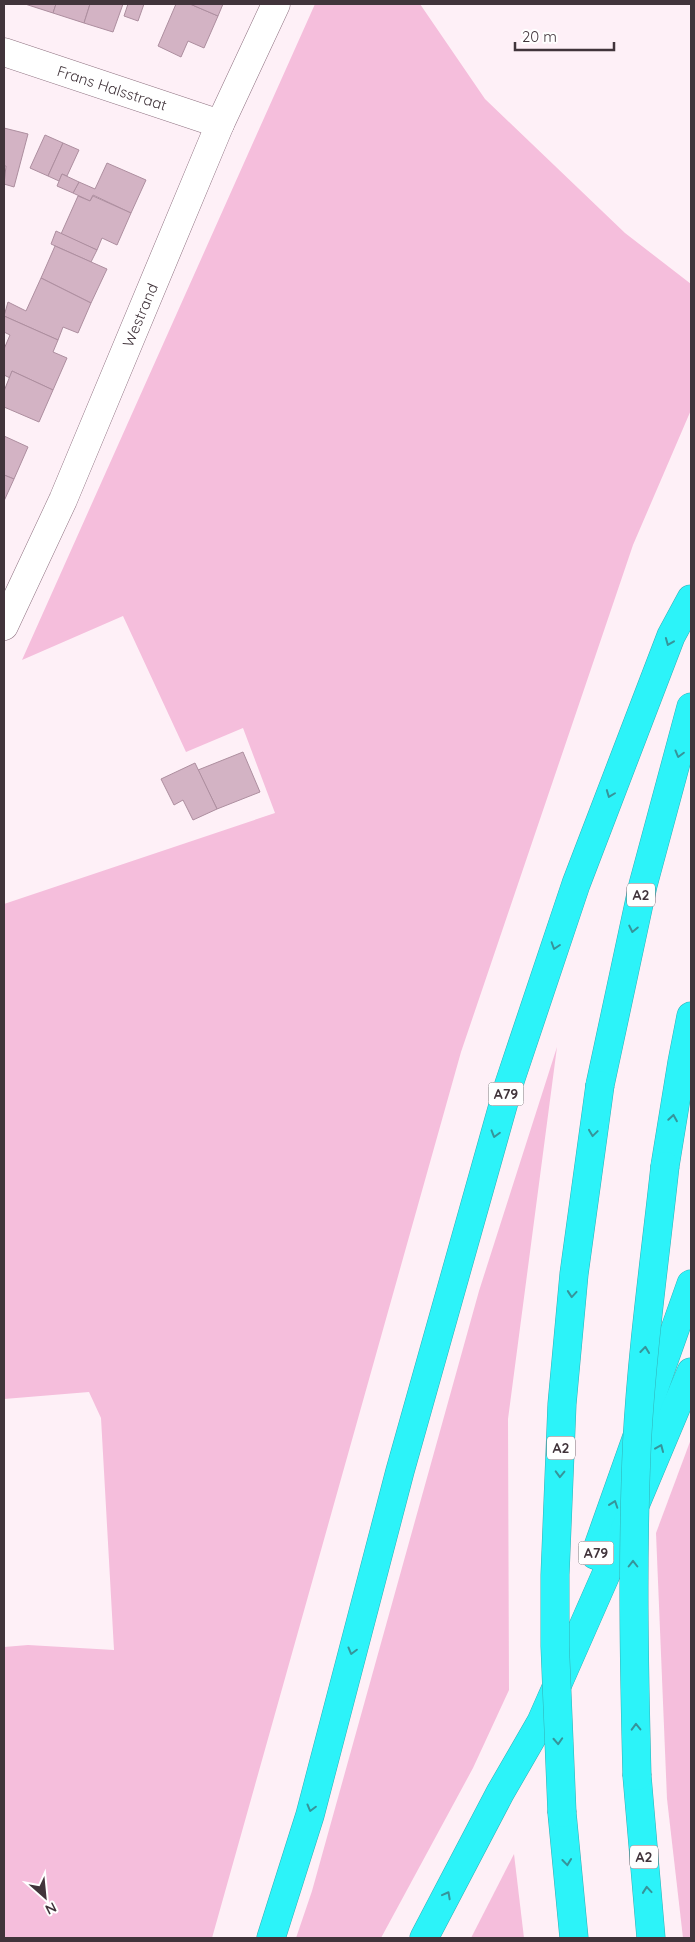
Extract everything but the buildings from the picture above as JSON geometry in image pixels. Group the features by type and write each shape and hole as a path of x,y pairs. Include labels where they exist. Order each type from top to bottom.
{"highway":[{"name":"A79","path":"271,1938 310,1815 400,1471 509,1084 576,884 671,636 691,599"},
{"name":"A2","path":"574,1938 562,1813 556,1676 555,1575 562,1404 574,1274 600,1085 643,885 691,707"},
{"name":"A2","path":"651,1938 637,1776 633,1566 637,1439 665,1166 691,1016"},
{"name":"A79","path":"500,1793 599,1547 691,1284"},
{"name":"A79","path":"424,1938 500,1793 545,1713 691,1372"}],"street":[{"name":"Westrand","path":"4,626 63,500 220,124 276,4"},
{"name":"Frans Halsstraat","path":"4,52 220,124"}],"shaded area":[{"path":"315,4 420,4 485,99 625,233 691,284 691,410 633,545 461,1052 212,1938 4,1938 4,1647 28,1645 114,1650 101,1418 89,1392 4,1399 4,904 275,813 243,728 186,752 123,616 22,660"},
{"path":"557,1047 508,1419 509,1690 473,1768 381,1938 296,1938 312,1891 479,1291"},
{"path":"691,1439 691,1938 683,1938 667,1799 656,1533"},
{"path":"514,1854 524,1938 471,1938"}]}
